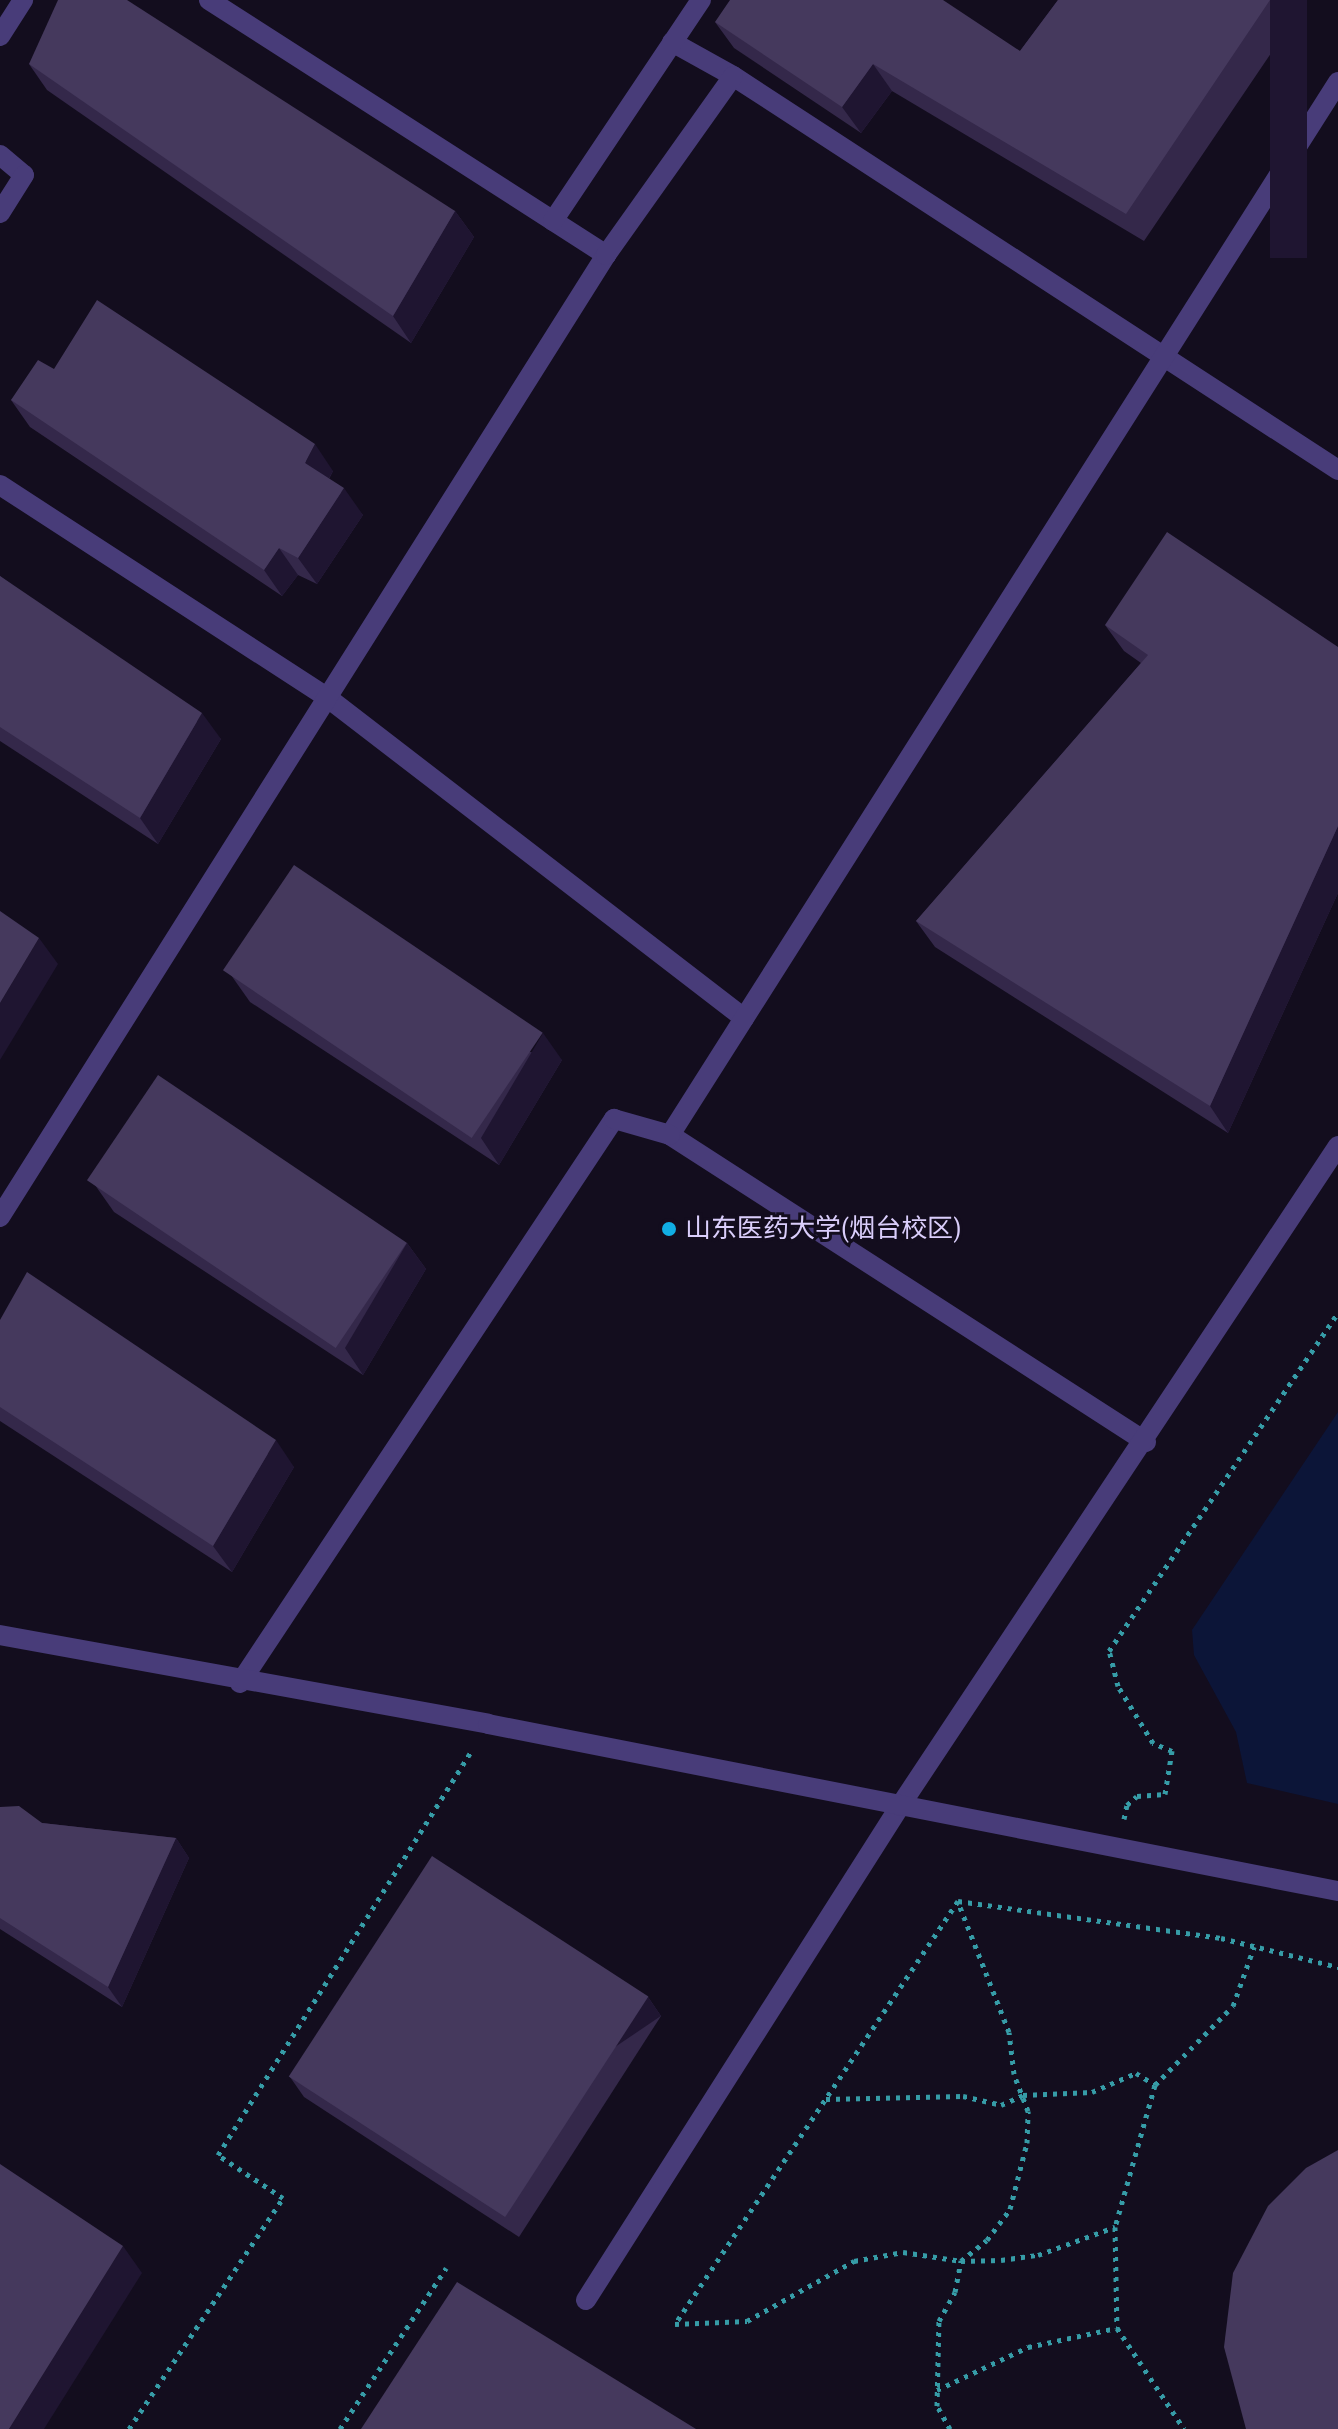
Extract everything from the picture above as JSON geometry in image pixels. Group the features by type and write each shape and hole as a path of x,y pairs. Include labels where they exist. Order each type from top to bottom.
{"street":[{"path":"0,36 23,0"},
{"path":"209,0 606,255"},
{"path":"553,221 701,0"},
{"path":"672,42 733,76 1338,470"},
{"path":"0,1217 606,255 733,76"},
{"path":"670,1135 1338,82"},
{"path":"0,155 24,175 0,213"},
{"path":"0,485 328,698 744,1018"},
{"path":"240,1683 614,1119 670,1135 1146,1442"},
{"path":"586,2300 900,1806 1146,1442 1338,1146"},
{"path":"0,1635 240,1683 488,1724 1338,1891"}],"path":[{"path":"1138,1824 1123,1821 1127,1805 1137,1796 1165,1794 1172,1751 1153,1743 1118,1686 1109,1651 1338,1313"},
{"path":"129,2429 283,2198 218,2155 488,1724"},
{"path":"958,1901 1254,1947 1338,1967"},
{"path":"950,2429 937,2406 939,2321 955,2292 961,2261 987,2240 1010,2209 1027,2143 1028,2111 1009,2032 958,1901"},
{"path":"958,1901 675,2324 747,2321 854,2261 903,2252 961,2261 1038,2255 1115,2227"},
{"path":"1184,2429 1117,2328 1115,2227 1155,2085 1233,2006 1254,1947"},
{"path":"825,2099 963,2096 1001,2105 1023,2095 1092,2092 1136,2073 1155,2085"},
{"path":"340,2429 446,2268"},
{"path":"937,2390 1028,2347 1117,2328"}],"water":[{"path":"1338,1412 1338,1804 1247,1783 1236,1732 1194,1655 1192,1630"}],"building":[{"path":"58,0 127,0 455,211 393,316 29,64"},
{"path":"730,0 943,0 1020,51 1058,0 1270,0 1126,214 873,64 842,107 715,22"},
{"path":"97,300 315,444 305,463 344,488 298,558 279,548 264,570 11,400 38,360 54,369"},
{"path":"1167,532 1338,647 1338,826 1210,1106 916,921 1148,655 1105,625"},
{"path":"0,576 202,713 140,818 0,727"},
{"path":"294,865 543,1033 472,1138 223,970"},
{"path":"0,911 39,938 0,1003"},
{"path":"158,1075 407,1243 336,1348 87,1180"},
{"path":"27,1272 276,1440 213,1546 0,1407 0,1320"},
{"path":"19,1806 42,1823 176,1838 108,1987 0,1918 0,1807"},
{"path":"432,1856 648,1997 505,2217 289,2077"},
{"path":"1338,2150 1338,2429 1246,2429 1224,2347 1233,2273 1268,2206 1306,2168"},
{"path":"0,2164 123,2246 9,2429 0,2429"},
{"path":"457,2282 696,2429 361,2429"}],"place":[{"name":"山东医药大学(烟台校区)","path":"669,1229"}]}
